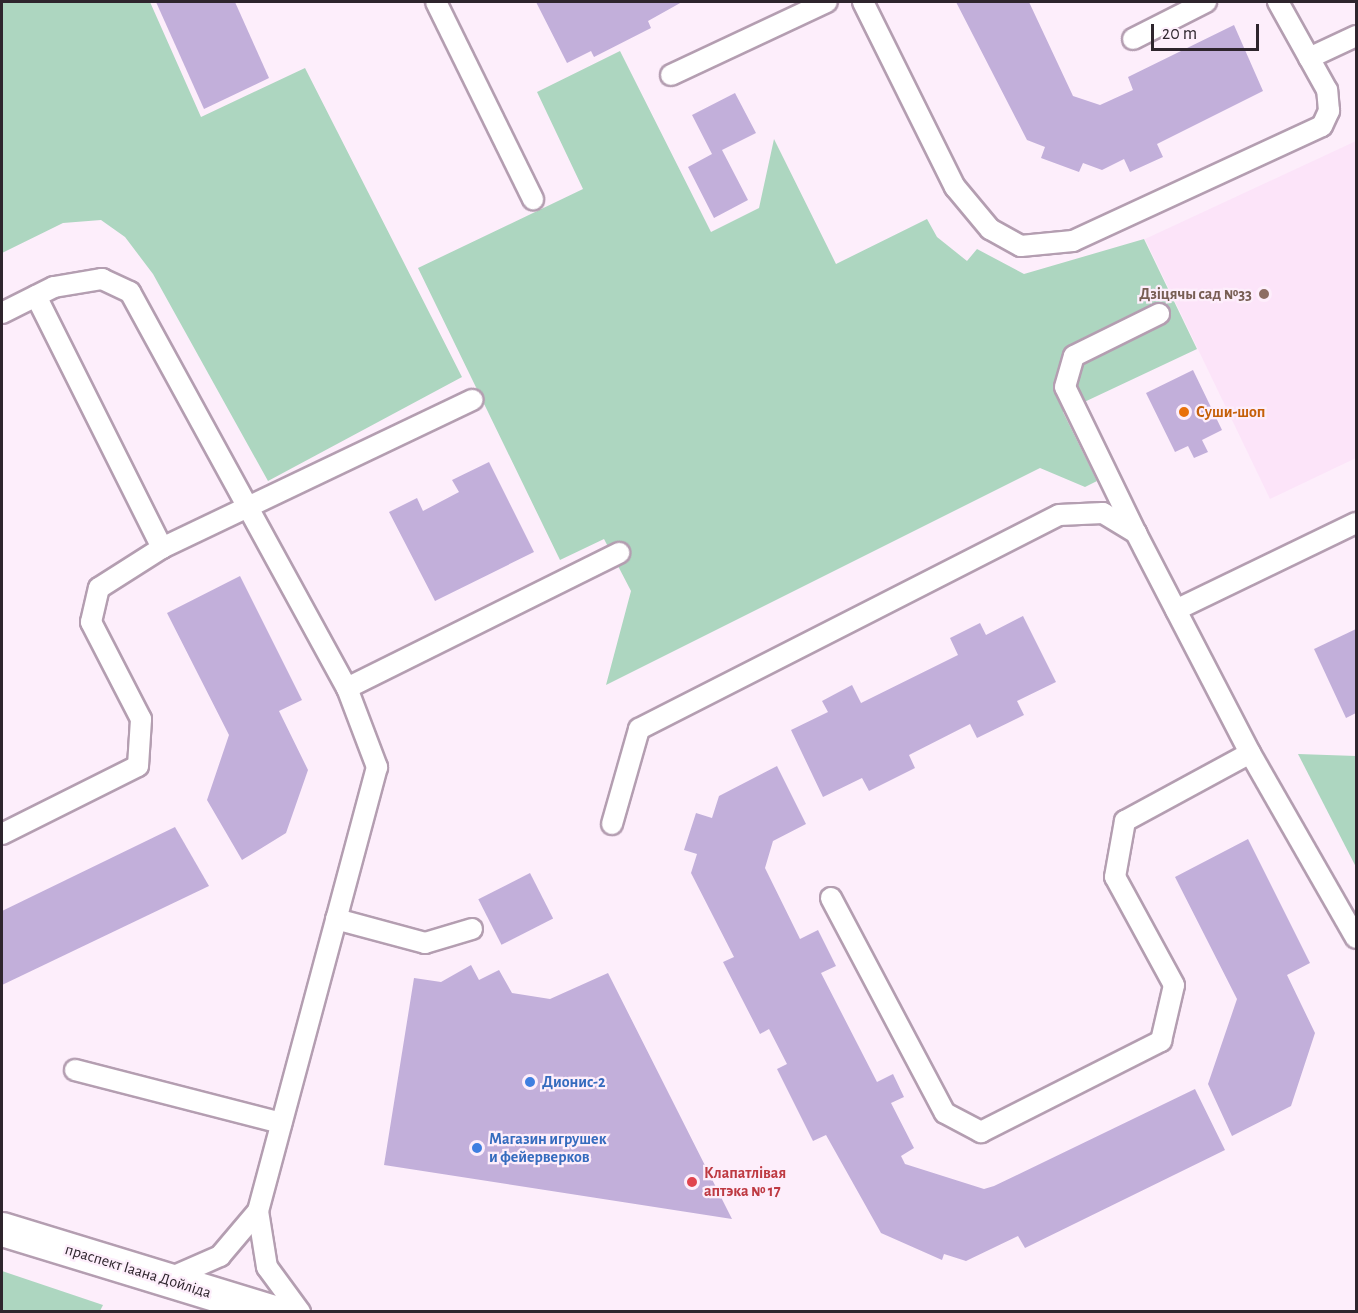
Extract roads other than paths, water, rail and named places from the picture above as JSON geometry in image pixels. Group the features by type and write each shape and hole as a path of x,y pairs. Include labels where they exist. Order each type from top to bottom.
{"main road":[{"name":"праспект Іаана Дойліда","path":"2,1229 163,1280 274,1311"}],"lane":[{"path":"436,2 532,199"},
{"path":"671,75 827,2"},
{"path":"863,2 955,187 990,229 1021,246 1073,241 1322,126 1329,111 1327,90 1278,2"},
{"path":"1133,39 1206,2"},
{"path":"1309,58 1356,36"},
{"path":"2,313 36,296 102,279 130,292 252,504 347,688 377,767 258,1210 267,1267 300,1311"},
{"path":"36,296 162,548"},
{"path":"1159,314 1074,356 1065,387 1136,533 1250,753 1356,938"},
{"path":"2,834 138,766 141,719 92,622 99,588 162,548 472,400"},
{"path":"612,824 639,729 1059,515 1102,513 1136,533"},
{"path":"1176,610 1356,523"},
{"path":"347,688 619,553"},
{"path":"831,898 945,1113 981,1132 1161,1041 1174,985 1115,877 1125,821 1250,753"},
{"path":"336,919 425,943 472,929"},
{"path":"75,1070 281,1123"},
{"path":"163,1280 220,1256 258,1210"}],"place":[{"name":"Дзіцячы сад №33","path":"1264,294"},
{"name":"Суши-шоп","path":"1184,412"},
{"name":"Дионис-2","path":"530,1082"},
{"name":"Магазин игрушек и фейерверков","path":"477,1148"},
{"name":"Клапатлівая аптэка № 17","path":"692,1182"}]}
